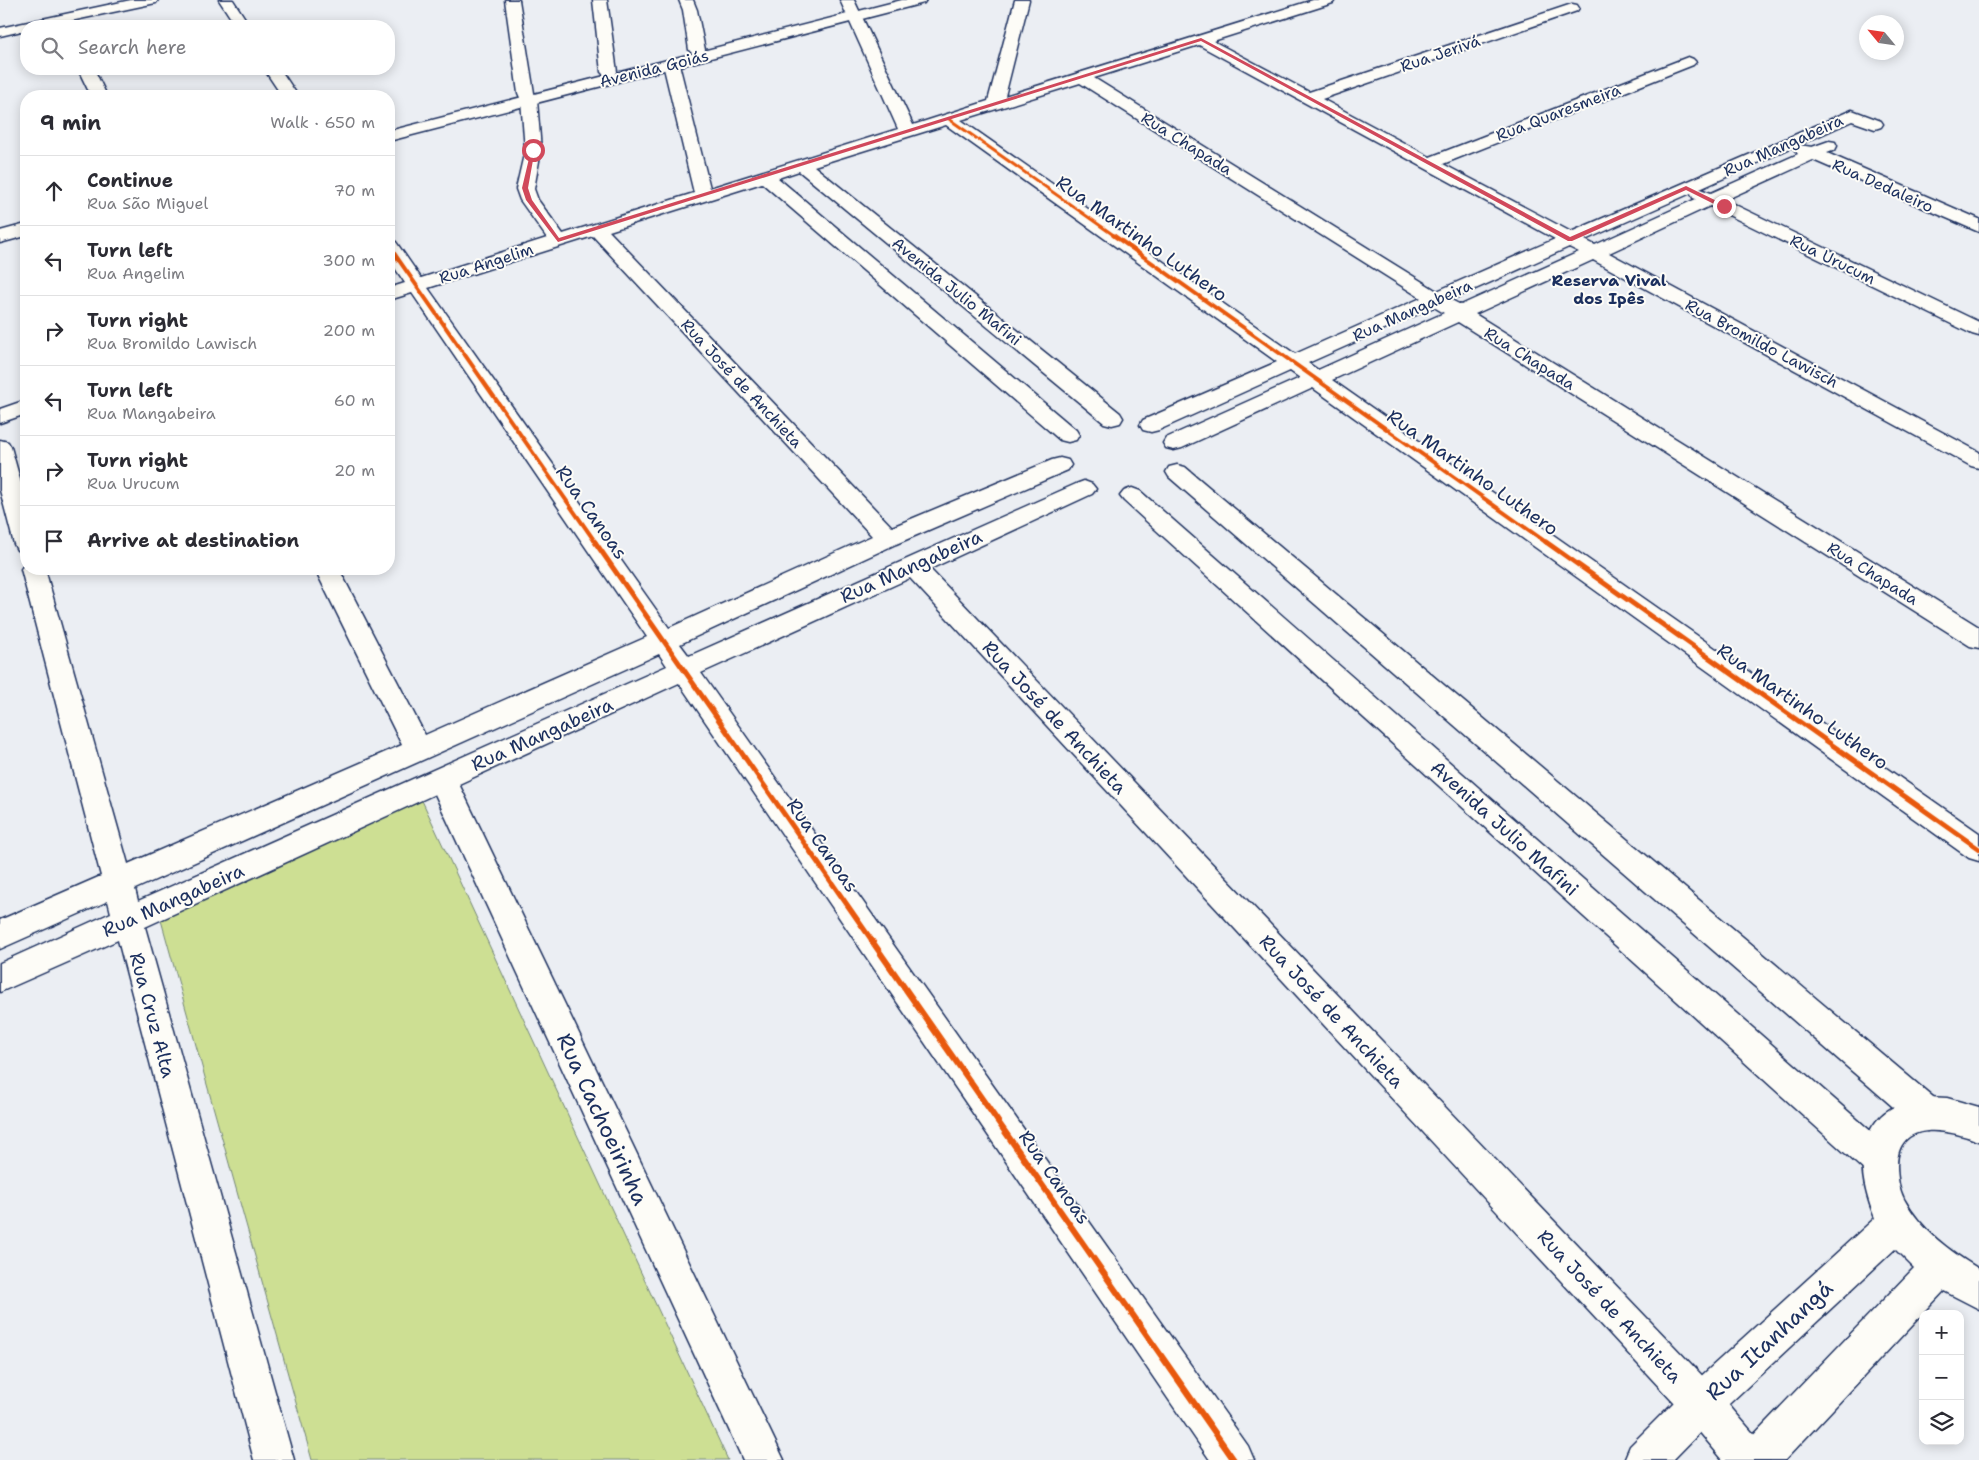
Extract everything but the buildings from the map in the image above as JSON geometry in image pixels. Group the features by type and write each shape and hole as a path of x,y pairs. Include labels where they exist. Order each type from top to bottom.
{"street":[{"path":"61,17 151,0"},
{"path":"226,0 239,20"},
{"path":"512,0 528,97 533,150 525,188 529,200 558,240"},
{"path":"600,0 609,72"},
{"path":"686,0 690,10 697,50"},
{"name":"Avenida Goiás","path":"395,134 609,72 890,0"},
{"name":"Avenida Goiás","path":"395,128 671,64 852,9 919,0"},
{"path":"995,105 1022,0"},
{"name":"Rua Angelim","path":"402,290 1328,0"},
{"name":"Rua Jerivá","path":"1308,98 1572,8"},
{"path":"852,9 908,132"},
{"path":"0,32 20,28"},
{"name":"Rua Bromildo Lawisch","path":"1201,40 1979,461"},
{"name":"Rua Quaresmeira","path":"1429,163 1688,62"},
{"path":"671,64 703,195"},
{"path":"89,75 96,90"},
{"path":"276,75 286,90"},
{"name":"Rua Chapada","path":"1081,77 1979,639"},
{"name":"Rua Mangabeira","path":"1151,425 1852,115 1875,124 1174,443"},
{"name":"Rua Martinho Luthero","path":"949,120 1979,849"},
{"name":"Rua Dedaleiro","path":"1788,143 1979,226"},
{"name":"Avenida Julio Mafini","path":"802,165 1112,418"},
{"name":"Avenida Julio Mafini","path":"765,176 1068,435"},
{"name":"Rua Urucum","path":"1686,188 1979,330"},
{"path":"0,229 20,224"},
{"name":"Rua José de Anchieta","path":"596,228 888,538"},
{"path":"0,237 20,232"},
{"name":"Rua Canoas","path":"395,266 402,290 663,641 1234,1460"},
{"path":"0,416 20,409"},
{"path":"1112,418 1132,420 1151,425 1165,433 1174,443 1180,452 1181,462 1177,472 1167,483 1151,492 1108,494 1071,479 1060,465 1059,449 1068,435 1080,426 1112,418"},
{"path":"0,447 20,522"},
{"name":"Rua Mangabeira","path":"0,935 663,641 888,538 1060,465"},
{"path":"1177,472 1927,1114"},
{"name":"Rua Mangabeira","path":"0,978 683,671 912,565 1108,494"},
{"name":"Avenida Julio Mafini","path":"1108,494 1878,1160"},
{"name":"Rua José de Anchieta","path":"912,565 1701,1403 1750,1460"},
{"name":"Rua Cruz Alta","path":"35,575 274,1460"},
{"path":"330,575 418,749"},
{"name":"Rua Cachoeirinha","path":"442,778 764,1460"},
{"path":"1979,1124 1956,1116 1927,1114 1902,1121 1885,1137 1878,1160 1881,1190 1897,1222 1922,1253 1940,1268 1979,1290"},
{"name":"Rua Itanhangá","path":"1644,1460 1701,1403 1897,1222"},
{"path":"1757,1460 1940,1268"}],"green space":[{"path":"419,794 728,1460 312,1460 159,913"}],"cycle path":[{"path":"949,119 1979,849"},
{"path":"395,255 1234,1460"}],"district":[{"name":"Reserva Vival dos Ipês","path":"1609,289"}],"route":[{"path":"533,150 525,188 529,200 558,240 949,120 1201,40 1570,240 1686,188 1724,206"}]}
